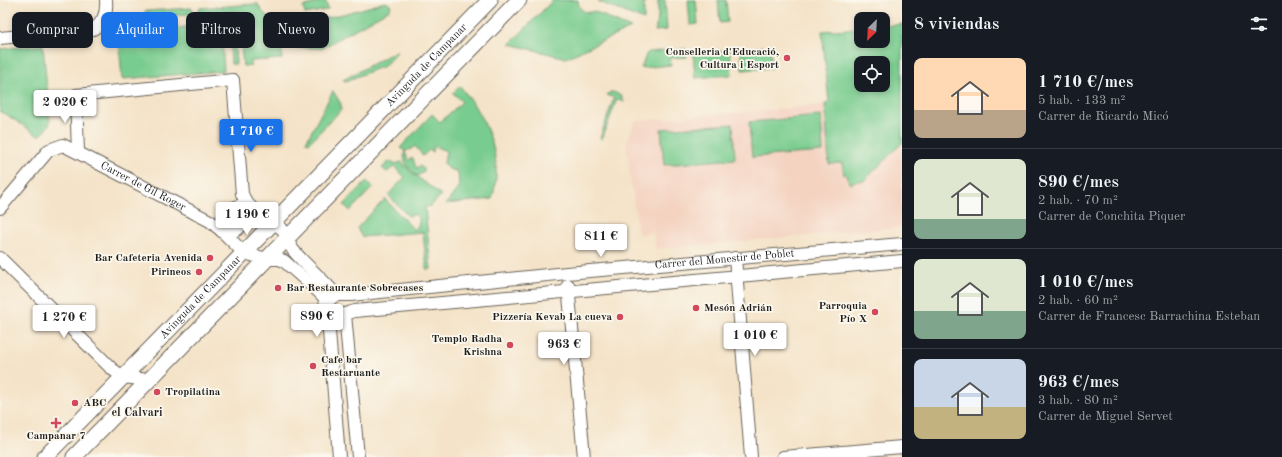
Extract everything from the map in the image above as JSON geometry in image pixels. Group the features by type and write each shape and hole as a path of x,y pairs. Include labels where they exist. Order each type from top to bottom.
{"main road":[{"name":"Avinguda de Campanar","path":"45,457 490,0"},
{"name":"Avinguda de Campanar","path":"74,457 519,0"},
{"path":"466,25 463,31 465,38 470,42 477,42 480,40"}],"street":[{"path":"0,38 93,29 101,23 106,4"},
{"path":"78,152 76,95 233,80 242,194 244,201 273,224 280,227 284,231 286,238 294,251 339,295 345,297 348,302 349,308 346,313 358,457"},
{"name":"Carrer de Gil Roger","path":"0,208 49,150 63,145 199,215 222,231 244,253"},
{"path":"243,205 250,207 247,218 240,227 231,232 222,231 222,220 231,209 243,205"},
{"name":"Carrer del Monestir de Poblet","path":"339,295 567,273 902,244"},
{"path":"244,253 267,259 279,259 284,261 324,297 328,308"},
{"path":"0,258 112,370 123,377 149,380"},
{"path":"735,258 751,457"},
{"name":"Carrer del Monestir de Poblet","path":"328,308 330,313 336,316 342,316 346,313 381,309 902,261"},
{"path":"567,273 584,457"},
{"path":"380,292 381,309"},
{"path":"339,295 330,298 328,308 339,457"},
{"path":"784,457 888,453 902,447"}],"shaded area":[{"path":"902,24 902,227 656,249 653,232 638,234 626,143 635,121 829,104 822,31 854,29 854,48 890,48 890,25"}],"green space":[{"path":"325,0 328,8 327,10 316,12 304,12 303,7"},
{"path":"553,0 578,0 579,6 585,12 594,11 631,28 566,58 510,44"},
{"path":"599,0 644,0 644,20 599,2"},
{"path":"658,0 665,0 667,30 655,31 658,18"},
{"path":"688,0 696,0 698,24 690,25"},
{"path":"718,0 726,0 728,22 720,23"},
{"path":"385,2 391,6 390,9 384,13 329,44 329,17"},
{"path":"258,4 263,13 263,48 282,48 282,59 251,61 251,65 243,66 241,48 255,48 255,12 199,12 199,8"},
{"path":"192,8 193,12 186,12 186,14 178,15 178,12 145,11"},
{"path":"902,24 902,143 864,181 855,181 851,184 845,174 844,175 842,163 829,164 825,104 829,103 822,31 854,29 854,48 890,48 890,25"},
{"path":"186,27 186,48 223,48 224,71 122,79 119,48 178,48 178,28"},
{"path":"770,46 772,68 742,70 741,49"},
{"path":"43,48 50,123 39,136 0,112 0,49"},
{"path":"230,48 235,48 236,64 231,64"},
{"path":"686,49 687,57 670,58 671,65 641,68 648,52"},
{"path":"398,50 382,68 378,68 346,81 343,80"},
{"path":"730,50 732,75 695,78 693,52"},
{"path":"460,86 478,111 491,139 496,168 492,199 446,204 459,187 458,172 449,169 444,163 446,151 434,146 433,152 429,150 423,156 415,146 412,149 405,151 400,148 432,114 440,122 462,102 453,93"},
{"path":"333,91 341,104 341,110 309,143 306,142"},
{"path":"610,92 621,95 624,102 617,99 602,139 600,138 614,98 607,95"},
{"path":"821,116 823,152 752,157 749,122"},
{"path":"733,124 735,159 664,165 661,129"},
{"path":"405,151 408,160 413,158 416,168 420,166 425,170 418,176 405,162"},
{"path":"390,161 394,164 402,162 411,172 441,195 431,206 425,207 431,269 427,270 423,232 362,237 357,228 385,199 414,230 419,224 418,216 408,216 388,195 405,177 394,167 387,172 382,168"},
{"path":"367,181 373,187 350,211 344,205"}],"place":[{"name":"Conselleria d'Educació, Cultura i Esport","path":"787,58"},
{"name":"Bar Cafeteria Avenida","path":"210,258"},
{"name":"Pirineos","path":"199,272"},
{"name":"Bar Restaurante Sobrecases","path":"278,288"},
{"name":"Mesón Adrián","path":"696,308"},
{"name":"Parroquia Pío X","path":"875,312"},
{"name":"Pizzería Kevab La cueva","path":"620,317"},
{"name":"Templo Radha Krishna","path":"510,345"},
{"name":"Cafe bar Restaruante","path":"313,366"},
{"name":"Tropilatina","path":"157,392"},
{"name":"ABC","path":"75,403"},
{"name":"Campanar 7","path":"56,423"}],"district":[{"name":"el Calvari","path":"137,413"}]}
